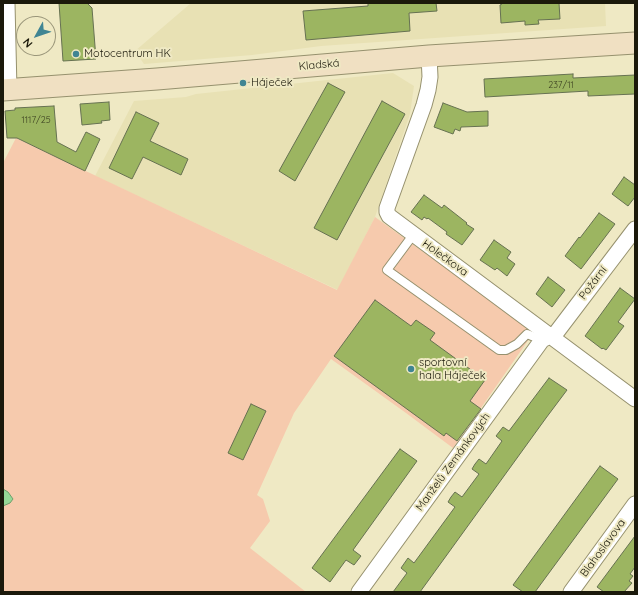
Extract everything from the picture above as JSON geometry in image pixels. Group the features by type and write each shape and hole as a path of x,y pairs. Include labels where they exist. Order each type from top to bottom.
{"main road":[{"name":"Kladská","path":"6,90 429,56 635,43"}],"street":[{"path":"6,90 7,3"},
{"name":"Holečkova","path":"429,56 430,77 428,90 387,208 390,216 546,338 635,399"},
{"name":"Požární","path":"546,338 556,333 635,229"},
{"name":"Manželů Zemánkových","path":"359,592 546,338"},
{"name":"Blahoslavova","path":"571,592 635,504"}],"lane":[{"path":"413,235 387,270 499,350 506,350 518,344 527,334 546,338"}],"shaded area":[{"path":"191,3 605,3 606,26 321,46 252,55 144,64 135,51"},
{"path":"393,73 414,86 410,114 375,217 338,290 95,176 134,101 186,97 196,94"},
{"path":"16,138 337,290 375,217 534,332 453,448 331,359 294,413 257,495 263,499 270,521 250,548 306,592 3,592 3,163"},
{"path":"3,489 8,492 13,499 10,503 3,506"}],"building":[{"path":"59,3 87,3 92,8 96,59 63,61"},
{"path":"368,3 436,3 437,11 409,13 410,31 306,40 303,11 368,6"},
{"path":"502,3 559,3 560,19 538,20 539,24 525,25 525,21 501,23 500,5"},
{"path":"573,74 573,78 635,75 635,94 588,96 588,91 485,97 484,79"},
{"path":"328,83 345,92 295,181 279,171"},
{"path":"382,101 405,114 337,240 314,228"},
{"path":"109,102 110,120 101,121 102,123 82,125 80,104"},
{"path":"443,103 467,112 488,111 488,126 461,127 460,131 455,129 453,134 434,127"},
{"path":"54,106 57,142 76,152 86,132 100,139 85,171 17,138 7,138 5,111 15,110 15,108"},
{"path":"136,112 159,123 150,141 188,159 181,175 143,157 132,179 109,168"},
{"path":"624,177 635,185 635,197 628,206 612,194"},
{"path":"424,195 442,208 444,205 474,229 462,245 446,234 447,232 428,218 427,219 424,217 422,220 411,212"},
{"path":"599,213 615,224 581,269 565,256"},
{"path":"494,240 511,252 507,258 515,264 507,276 497,268 495,270 480,260"},
{"path":"548,277 565,290 552,307 536,294"},
{"path":"620,288 635,299 618,322 624,326 606,350 603,348 602,349 585,336"},
{"name":"sportovní hala Háječek","path":"375,300 411,326 416,320 435,333 430,340 485,380 470,401 481,409 457,441 446,433 444,436 334,356"},
{"path":"549,378 567,390 420,592 393,592 407,573 401,568 408,558 414,563 455,507 448,502 451,497 455,492 462,497 479,474 472,469 475,464 479,459 486,464 502,441 496,436 503,427 509,431"},
{"path":"251,404 266,411 243,460 228,453"},
{"path":"400,449 417,461 353,550 361,556 354,565 346,560 330,582 312,568"},
{"path":"600,466 618,479 535,592 523,592 513,585"},
{"path":"635,536 635,567 630,574 633,576 629,581 632,583 624,592 604,592 597,587"}],"place":[{"name":"Motocentrum HK","path":"76,54"},
{"name":"Háječek","path":"243,83"},
{"name":"sportovní hala Háječek","path":"411,369"}]}
